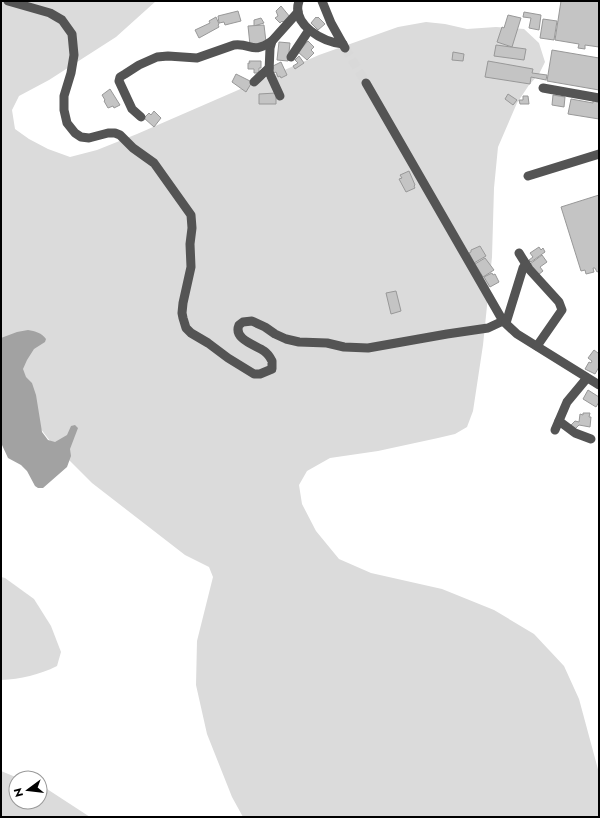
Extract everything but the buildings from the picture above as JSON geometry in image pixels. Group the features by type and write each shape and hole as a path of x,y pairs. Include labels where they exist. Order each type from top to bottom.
{"street":[{"path":"8,1 50,13 62,20 72,34 74,55 71,73 64,96 64,110 67,123 75,133 81,137 89,138 108,133 120,135 133,148 154,163 191,215 191,267 183,303 183,318 186,328 191,333 208,343 228,358 254,374 260,374 272,369 272,361 265,351 249,343 239,334 237,328 246,321 252,321 286,339 299,342 327,343 344,347 368,348 488,328 504,322"},
{"path":"299,1 298,12 309,30 322,38 344,46 331,23 322,1"},
{"path":"141,117 132,109 115,84 120,77 139,65 157,57 168,56 197,58 239,44 255,49 266,46 272,42 298,12"},
{"path":"291,57 309,30"},
{"path":"272,42 270,48 269,68 280,96"},
{"path":"254,82 269,68"},
{"path":"366,84 504,322 518,334 599,385"},
{"path":"543,88 599,98"},
{"path":"528,176 599,154"},
{"path":"519,253 526,264 559,302 562,310 537,346"},
{"path":"504,322 523,268 526,264"},
{"path":"587,378 567,402 557,426 591,439"}],"shaded area":[{"path":"1,1 156,1 116,37 49,80 19,96 12,110 15,129 29,139 48,149 70,157 97,150 319,55 398,27 426,22 445,24 467,29 496,27 524,29 539,43 545,62 539,74 529,85 517,103 498,147 494,188 492,257 483,345 473,411 467,427 455,434 438,438 378,451 330,458 307,471 299,485 302,504 316,531 339,559 371,573 442,589 494,610 534,634 564,666 579,699 599,773 599,817 243,817 232,797 207,734 196,685 197,641 213,577 209,567 185,555 92,483 50,441 1,377"},
{"path":"28,330 42,335 46,339 45,342 34,349 23,369 26,377 32,383 36,395 42,432 48,440 55,442 67,435 71,426 75,425 78,428 70,449 71,456 67,467 43,488 38,488 35,486 27,471 21,465 8,458 2,445 1,338 17,332"},
{"path":"1,577 5,578 34,599 51,626 61,652 57,666 30,676 1,680"},
{"path":"1,771 8,774 8,810 48,810 48,790 90,817 1,817"}],"tunnel":[{"path":"345,48 366,83"}]}
